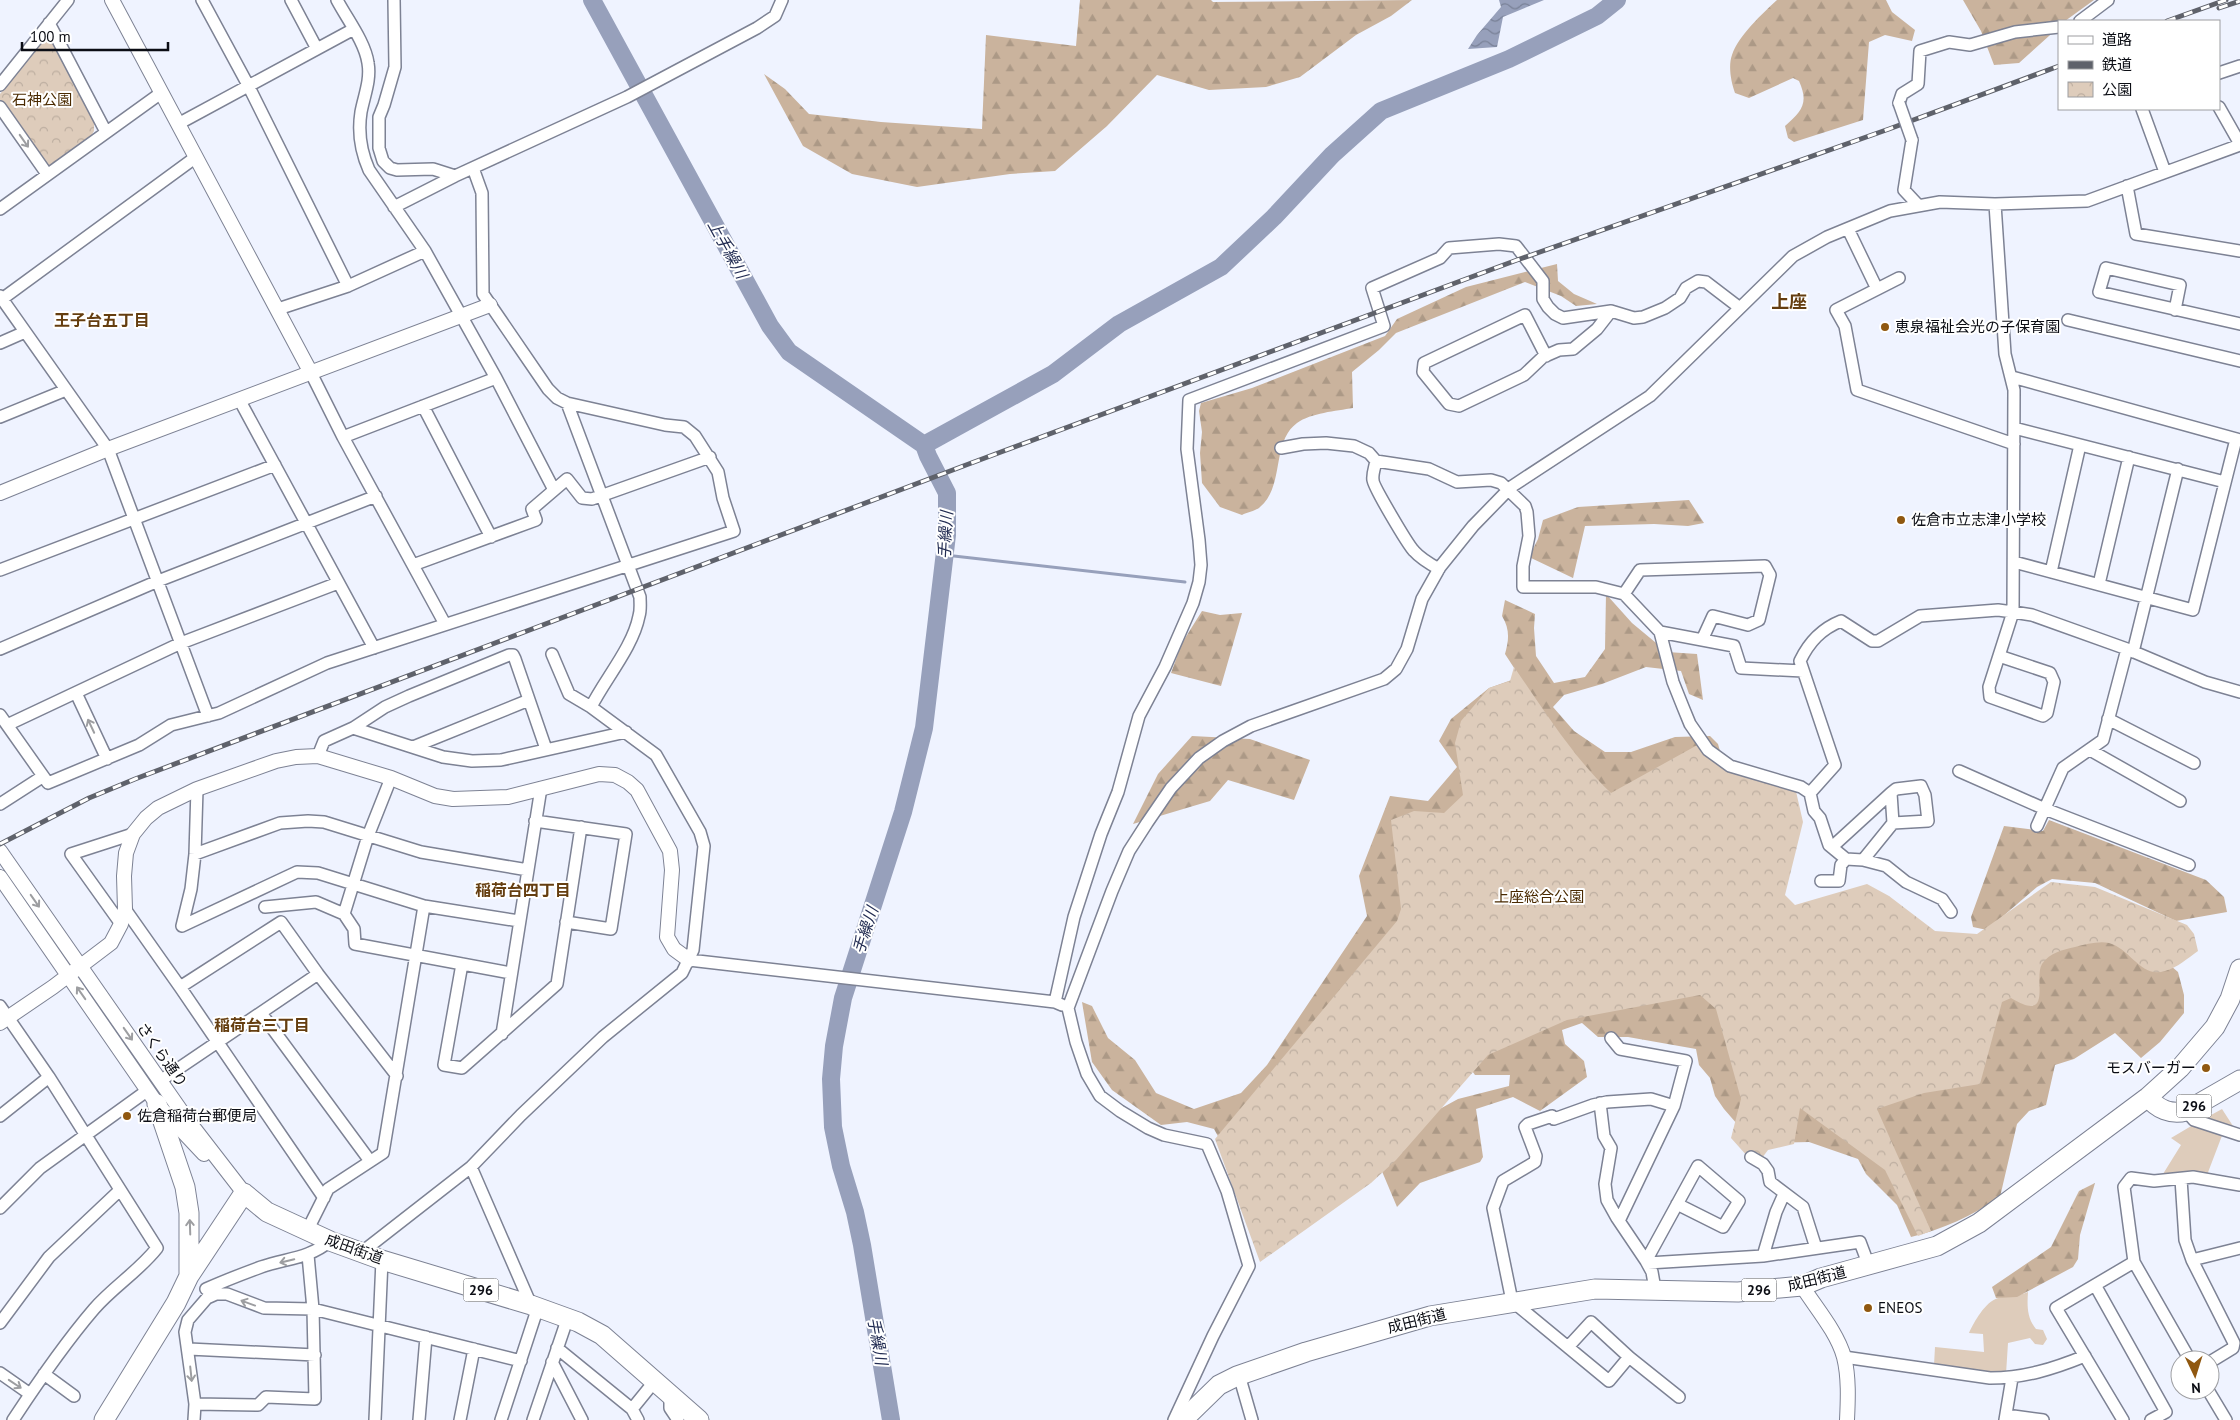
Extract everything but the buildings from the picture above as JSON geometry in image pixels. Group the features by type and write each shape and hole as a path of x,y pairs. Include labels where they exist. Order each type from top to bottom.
{"highway":[{"name":"成田街道","path":"1183,1420 1219,1385 1239,1375 1306,1352 1412,1320 1595,1288 1738,1292 1802,1286 1821,1278 1937,1246 1962,1233 2148,1096 2180,1068 2199,1048 2235,1003 2240,969"},
{"name":"296","path":"2148,1096 2159,1108 2179,1112 2240,1080"},
{"path":"153,1097 185,1188 189,1213 191,1273"},
{"name":"成田街道","path":"244,1193 267,1212 330,1241 382,1260 568,1317 602,1335 699,1420"},
{"path":"104,1420 176,1303 191,1273 244,1193"}],"street":[{"path":"0,85 68,0"},
{"path":"112,0 312,373 343,437 445,624"},
{"path":"202,0 248,85 348,286"},
{"path":"291,0 317,49"},
{"path":"337,0 352,30 364,48 368,62 368,85 360,114 360,134 364,159 369,170 425,251 496,378 554,490"},
{"path":"394,0 395,67 379,117 379,148 383,161 390,168 397,170 433,169 455,176"},
{"path":"394,206 626,97 758,28 775,16 782,0"},
{"path":"2081,20 2108,0"},
{"path":"49,23 106,132"},
{"path":"1918,205 1904,190 1912,140 1899,103 1902,94 1918,84 1920,51 1949,42 1970,44 2015,32 2058,27"},
{"path":"178,124 352,30"},
{"path":"2220,73 2240,66"},
{"path":"0,209 161,93"},
{"path":"0,107 47,174"},
{"path":"1174,1420 1213,1336 1249,1266 1227,1191 1207,1144 1164,1135 1148,1128 1100,1096 1082,1058 1068,1008 1129,851 1171,788 1199,758 1223,741 1251,726 1384,679 1396,669 1406,650 1422,599 1439,569 1473,526 1509,489 1650,396 1793,256 1890,211 1918,205 1940,202 1995,204 2087,201 2240,144 2220,109"},
{"path":"2142,110 2165,172"},
{"path":"196,157 1,298 108,449 208,716"},
{"path":"0,715 48,783 139,745 171,726 219,713 306,672 445,624 734,531 723,498 718,472 695,436 684,427 665,425 567,403 557,398 548,389 490,305 482,288 482,193 473,168"},
{"path":"2127,186 2136,234 2240,251"},
{"path":"1995,204 2005,354 2012,377 2014,562 2013,612 1988,687 1990,697 2043,716 2047,713 2054,682 2050,673 1999,656"},
{"path":"1848,229 1876,289"},
{"path":"1055,1002 1074,917 1101,834 1118,792 1139,716 1165,667 1193,603 1199,582 1201,565 1200,540 1187,449 1189,400 1384,326 1372,288 1440,258 1449,248 1499,244 1516,246 1542,281 1543,299 1555,314 1563,318 1611,312 1634,318 1643,317 1665,308 1680,298 1686,288 1698,281 1706,282 1740,308"},
{"path":"278,309 348,286 425,251"},
{"path":"2175,310 2180,285 2106,268 2099,292 2175,310 2240,324"},
{"path":"1899,278 1836,310 1844,326 1857,390 2014,444"},
{"path":"0,493 108,449 240,401 490,305"},
{"path":"1546,356 1525,315 1424,363 1423,372 1449,404 1459,406 1524,375 1546,356 1559,350 1573,349 1597,329 1611,312"},
{"path":"2068,320 2240,361"},
{"path":"0,343 25,332"},
{"path":"2012,377 2238,439 2192,610 2146,596 2014,562"},
{"path":"343,437 496,378"},
{"path":"0,417 66,390"},
{"path":"240,401 374,648"},
{"path":"567,403 603,494 640,597 640,615 616,667 601,688 592,707"},
{"path":"423,406 491,537"},
{"path":"2014,428 2225,482"},
{"path":"1281,448 1303,444 1326,443 1354,446 1369,453 1376,461 1429,469 1457,482 1491,480 1501,483 1525,506 1527,512 1529,536 1523,566 1523,587 1596,587 1624,594 1660,632 1673,682 1683,707 1698,738 1708,750 1730,766 1801,787 1810,793 1814,811 1820,818 1825,837 1832,847 1846,859 1863,860 1886,866 1906,882 1942,899 1951,912"},
{"path":"2051,572 2080,445"},
{"path":"413,565 536,520 532,509 567,479 582,498 592,498 710,457"},
{"path":"2099,584 2129,457"},
{"path":"1376,461 1372,481 1375,489 1393,516 1401,534 1424,561 1439,569"},
{"path":"0,570 275,465"},
{"path":"2037,826 2063,768 2103,740 2146,596 2178,469"},
{"path":"0,649 158,581 376,496"},
{"path":"1624,594 1640,570 1765,566 1770,575 1759,620 1748,625 1713,616 1702,640"},
{"path":"7,725 181,643 338,583"},
{"path":"1810,793 1836,765 1802,672 1800,661 1806,648 1819,634 1841,621 1872,641 1878,641 1920,616 1998,610 2013,612 2032,616 2130,650 2205,682 2240,692"},
{"path":"1660,632 1734,646 1741,668 1802,672"},
{"path":"362,1252 471,1167 521,1115 603,1037 682,973 689,960 692,950 704,846 700,832 656,755 592,707 569,694 552,654"},
{"path":"318,756 324,741 353,728 385,707 509,656 513,656 516,659 546,749"},
{"path":"76,692 107,759"},
{"path":"412,747 529,700"},
{"path":"2108,719 2194,763"},
{"path":"353,728 443,757 472,761 501,760 626,732"},
{"path":"2090,750 2180,801"},
{"path":"121,924 71,854 133,834 158,808 197,789 276,761 296,757 318,756 391,778 435,796 453,799 508,796 599,774 614,775 628,782 637,790 670,851 672,870 667,937 674,949 689,960 1055,1002 1068,1008"},
{"path":"1959,771 2045,809 2190,865"},
{"path":"0,804 42,777"},
{"path":"344,914 368,836 391,778"},
{"path":"1832,847 1896,789 1922,786 1928,821 1893,823"},
{"path":"502,1034 540,788"},
{"path":"197,789 192,889 182,926 297,872 318,874 424,906 519,921"},
{"path":"1863,860 1893,823 1891,793"},
{"path":"195,854 280,823 308,821 324,822 421,852 528,870"},
{"path":"535,821 626,834 611,929 566,922"},
{"path":"462,964 444,1065 462,1068 557,984 581,828"},
{"path":"13,1420 44,1374 94,1309 116,1286 142,1265 157,1248 49,1077 3,1015 68,976 111,942 121,924 125,909 125,863 133,834"},
{"name":"さくら通り","path":"4,856 186,1118 244,1193"},
{"path":"1820,881 1839,881 1841,865 1846,859"},
{"path":"0,877 153,1097 174,1124 244,1193"},
{"path":"265,907 316,902 344,914 354,929 355,944 511,973"},
{"path":"307,1231 328,1189 382,1152 424,906"},
{"path":"125,909 180,986 324,1198"},
{"path":"180,986 281,922 396,1076"},
{"path":"160,1081 318,974"},
{"path":"262,1013 370,1161"},
{"path":"1611,1038 1620,1049 1686,1061 1674,1106 1619,1221"},
{"path":"0,1116 49,1077"},
{"path":"0,1208 40,1168 85,1134 153,1097"},
{"path":"1629,1357 1609,1381 1512,1301 1493,1208 1503,1182 1535,1162 1536,1156 1526,1127 1528,1124 1600,1104 1651,1099 1674,1106"},
{"path":"1600,1104 1604,1136 1611,1148 1605,1184 1607,1200 1647,1262 1655,1289"},
{"path":"2186,1110 2194,1120 2240,1135"},
{"path":"1751,1156 1763,1164 1770,1182 1802,1207 1816,1248"},
{"path":"1647,1262 1677,1204 1698,1166 1739,1201 1723,1226 1677,1204"},
{"path":"471,1167 534,1306 521,1361 501,1420"},
{"path":"2184,1350 2134,1262 2124,1187 2131,1178 2154,1181 2193,1177 2240,1185"},
{"path":"2181,1179 2185,1240 2192,1260 2234,1343 2233,1348 2220,1356"},
{"path":"0,1323 49,1257 120,1190"},
{"path":"1763,1256 1776,1212 1784,1194"},
{"path":"194,1420 195,1404 189,1349 185,1332 188,1320 206,1293 263,1267 317,1252 330,1241"},
{"path":"1647,1262 1763,1256 1860,1242 1869,1266"},
{"path":"2192,1260 2240,1248"},
{"path":"195,1404 258,1405 266,1397 315,1399 313,1309 308,1255"},
{"path":"375,1420 382,1260"},
{"path":"2123,1420 2056,1308 2134,1262"},
{"path":"191,1273 206,1293"},
{"path":"2094,1285 2166,1412 2150,1420"},
{"path":"1802,1286 1844,1357 1847,1420"},
{"path":"206,1293 227,1294 264,1308 313,1309 521,1361"},
{"path":"533,1420 568,1317"},
{"path":"1568,1347 1591,1322 1629,1357 1679,1397"},
{"path":"419,1420 426,1337"},
{"path":"557,1348 632,1409 638,1420"},
{"path":"189,1349 315,1355"},
{"path":"460,1420 474,1349"},
{"path":"1844,1357 1990,1378 2012,1378 2044,1371 2085,1356"},
{"path":"552,1362 582,1420"},
{"path":"0,1373 30,1394"},
{"path":"44,1374 74,1396"},
{"path":"1239,1375 1252,1420"},
{"path":"2012,1378 2006,1417 2043,1420"},
{"path":"632,1409 654,1382"},
{"path":"670,1395 670,1408 678,1420"},
{"path":"2214,1400 2226,1420"}],"green space":[{"path":"1080,0 1211,0 1213,2 1412,0 1391,16 1356,35 1300,77 1266,87 1209,90 1157,75 1107,126 1055,171 1010,174 917,187 852,174 803,146 764,74 785,89 809,114 881,122 982,129 986,35 1076,46"},
{"path":"1777,0 1886,0 1892,12 1915,30 1912,41 1885,35 1869,42 1863,120 1794,142 1788,138 1785,126 1796,116 1802,106 1803,95 1799,81 1793,78 1749,98 1735,93 1730,69 1735,48 1752,25"},
{"path":"1963,0 2094,0 2066,20 2058,20 2058,28 2019,63 1994,65 1981,31"},
{"name":"石神公園","path":"48,39 52,42 94,122 94,131 91,136 51,167 45,166 0,104 0,94 44,40"},
{"path":"1557,264 1558,281 1574,294 1597,304 1576,306 1561,296 1525,282 1396,333 1352,372 1353,408 1309,417 1297,423 1289,431 1280,452 1273,488 1268,498 1258,508 1242,515 1220,507 1202,483 1200,453 1202,432 1199,411 1201,403 1252,388 1385,336 1397,319 1466,287"},
{"path":"1689,500 1704,523 1688,526 1654,524 1585,526 1573,578 1529,557 1538,539 1543,520 1578,507"},
{"path":"1606,594 1632,623 1667,652 1697,654 1703,700 1689,694 1681,671 1646,667 1602,684 1564,695 1553,707 1574,731 1605,752 1631,752 1675,737 1710,736 1718,744 1735,804 1495,820 1225,1149 1214,1129 1187,1122 1161,1125 1112,1090 1092,1062 1082,1002 1092,1006 1108,1038 1135,1060 1156,1093 1194,1109 1241,1093 1267,1065 1367,916 1359,876 1390,796 1428,801 1457,767 1439,741 1451,719 1489,688 1520,677 1505,654 1508,635 1502,616 1505,600 1535,614 1536,656 1554,683 1585,677 1605,649"},
{"path":"1202,611 1220,615 1242,613 1221,686 1171,673 1182,643"},
{"name":"上座総合公園","path":"1514,667 1572,749 1611,793 1701,743 1715,758 1795,787 1803,822 1785,895 1795,905 1867,884 1889,896 1935,931 1977,934 2051,882 2095,887 2187,925 2194,934 2198,951 2174,968 2157,972 2149,971 2117,946 2109,943 2088,944 2053,954 2042,964 2037,1003 2033,1006 2024,1005 2011,998 2002,1002 1980,1084 1924,1093 1877,1109 1931,1231 1918,1236 1885,1170 1800,1108 1794,1144 1768,1150 1756,1166 1731,1138 1741,1099 1716,1009 1700,995 1567,1020 1488,1055 1396,1160 1371,1183 1260,1262 1215,1139 1397,921 1401,909 1391,820 1414,811 1444,813 1463,795 1455,743 1461,721 1489,688 1510,681"},
{"path":"1192,736 1250,739 1310,760 1294,800 1228,780 1210,801 1133,824 1158,774"},
{"path":"2049,820 2206,880 2224,897 2227,912 2176,921 2095,883 2052,879 2037,887 1987,930 1973,927 1971,917 2004,826 2043,831"},
{"path":"2090,932 2157,954 2178,972 2184,995 2184,1013 2160,1042 2141,1058 2115,1033 2074,1059 2055,1065 2046,1105 2029,1111 2017,1124 2000,1197 1968,1216 1935,1230 1911,1237 1897,1205 1866,1174 1858,1159 1809,1142 1761,1143 1744,1132 1715,1096 1710,1078 1699,1065 1696,1049 1628,1037 1598,1037 1582,1023 1562,1030 1565,1044 1584,1061 1587,1077 1540,1111 1513,1097 1476,1109 1483,1157 1480,1162 1420,1183 1397,1207 1381,1169 1383,1140 1458,1099 1509,1086 1510,1075 1475,1075 1463,1058 1549,1015 1712,983 1988,1018 2035,954"},
{"path":"2222,1109 2233,1126 2240,1129 2240,1132 2202,1120"},
{"path":"2193,1125 2223,1133 2207,1175 2163,1174 2181,1145 2171,1138"},
{"path":"2095,1183 2080,1235 2078,1259 2073,1267 2017,1297 1996,1298 1992,1287 2051,1247 2079,1191"},
{"path":"2028,1292 2028,1307 2031,1321 2036,1329 2043,1330 2047,1339 2043,1345 2035,1344 2030,1338 2008,1343 2006,1374 1990,1374 1934,1365 1935,1347 1984,1352 1983,1334 1969,1333 1980,1313 1993,1300"}],"water":[{"path":"1499,0 1544,0 1503,17 1497,47 1468,49 1477,35 1501,7"}],"waterway":[{"name":"上手繰川","path":"592,0 770,326 789,352 924,445"},
{"path":"924,445 1053,374 1119,324 1221,267 1274,217 1332,155 1381,111 1509,59 1597,16 1617,0"},
{"name":"手繰川","path":"891,1420 862,1245 855,1212 841,1166 833,1127 831,1079 834,1046 843,998 903,812 924,728 947,535 947,493 924,445"},
{"path":"945,555 1185,582"}],"railway":[{"path":"2170,20 2226,0"},
{"path":"2219,8 2240,1"},
{"path":"0,844 89,798 135,779 966,465 1517,260 1889,129 2058,66"}],"place":[{"name":"恵泉福祉会光の子保育園","path":"1885,327"},
{"name":"佐倉市立志津小学校","path":"1901,520"},
{"name":"モスバーガー","path":"2206,1068"},
{"name":"佐倉稲荷台郵便局","path":"127,1116"},
{"name":"ENEOS","path":"1868,1308"}],"district":[{"name":"上座","path":"1789,302"},
{"name":"王子台五丁目","path":"102,320"},
{"name":"稲荷台四丁目","path":"523,890"},
{"name":"稲荷台三丁目","path":"262,1025"}]}
